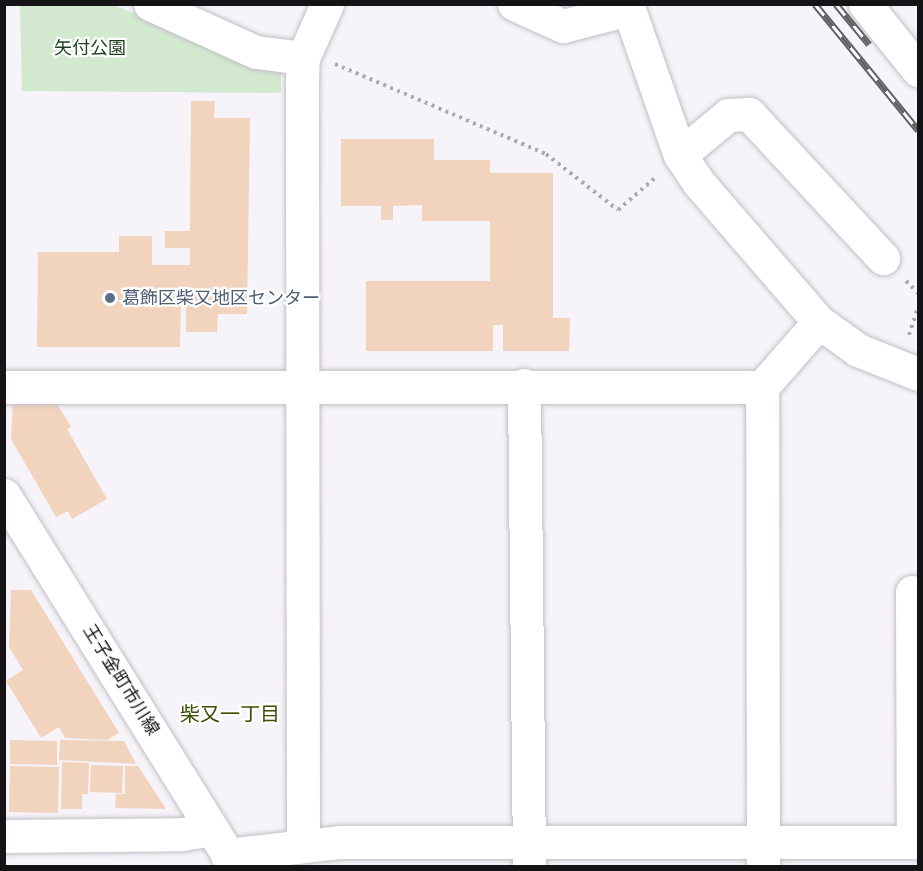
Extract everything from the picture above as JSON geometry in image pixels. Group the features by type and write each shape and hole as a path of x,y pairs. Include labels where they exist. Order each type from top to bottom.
{"street":[{"path":"150,4 256,52 303,58"},
{"path":"303,844 303,58 327,4"},
{"path":"514,4 563,26 628,7 680,155 698,182 819,322 858,350 918,374"},
{"path":"865,4 918,70"},
{"path":"680,155 728,115 749,114 883,258"},
{"path":"763,854 762,387 819,322"},
{"path":"4,387 303,385 762,387"},
{"path":"524,385 529,854"},
{"name":"王子金町市川線","path":"4,495 225,850"},
{"path":"4,836 182,834 225,850 303,844 529,854 763,854 916,842 916,690 912,592"}],"path":[{"path":"303,58 319,57 546,154 618,210 680,155"}],"green space":[{"name":"矢付公園","path":"20,5 113,5 281,71 281,93 22,91"}],"building":[{"path":"191,101 215,101 214,118 250,118 247,314 218,314 217,332 186,332 186,299 181,299 180,347 37,347 38,252 119,252 119,236 152,236 152,265 190,265 190,248 165,248 165,231 190,231"},
{"path":"341,139 434,139 434,160 490,160 490,173 553,173 553,318 570,318 569,351 503,351 503,325 493,325 493,351 366,351 366,281 490,281 490,221 422,221 422,205 393,206 393,220 381,220 381,206 341,206"},
{"path":"13,400 56,402 71,427 67,429 107,499 72,519 68,511 56,517 11,439"},
{"path":"11,590 31,590 119,733 107,740 65,738 59,727 41,738 6,681 23,670 9,647"},
{"path":"10,740 57,741 57,765 10,764"},
{"path":"60,740 124,741 136,764 59,760"},
{"path":"62,762 89,763 88,794 82,794 82,809 61,809"},
{"path":"91,765 123,766 122,793 90,792"},
{"path":"10,766 59,767 58,813 9,812"},
{"path":"125,766 138,766 166,809 115,808 116,794 125,794"}],"railway":[{"path":"815,4 918,130"},
{"path":"836,4 869,44"}],"place":[{"name":"葛飾区柴又地区センター","path":"110,298"}],"district":[{"name":"柴又一丁目","path":"230,714"}]}
